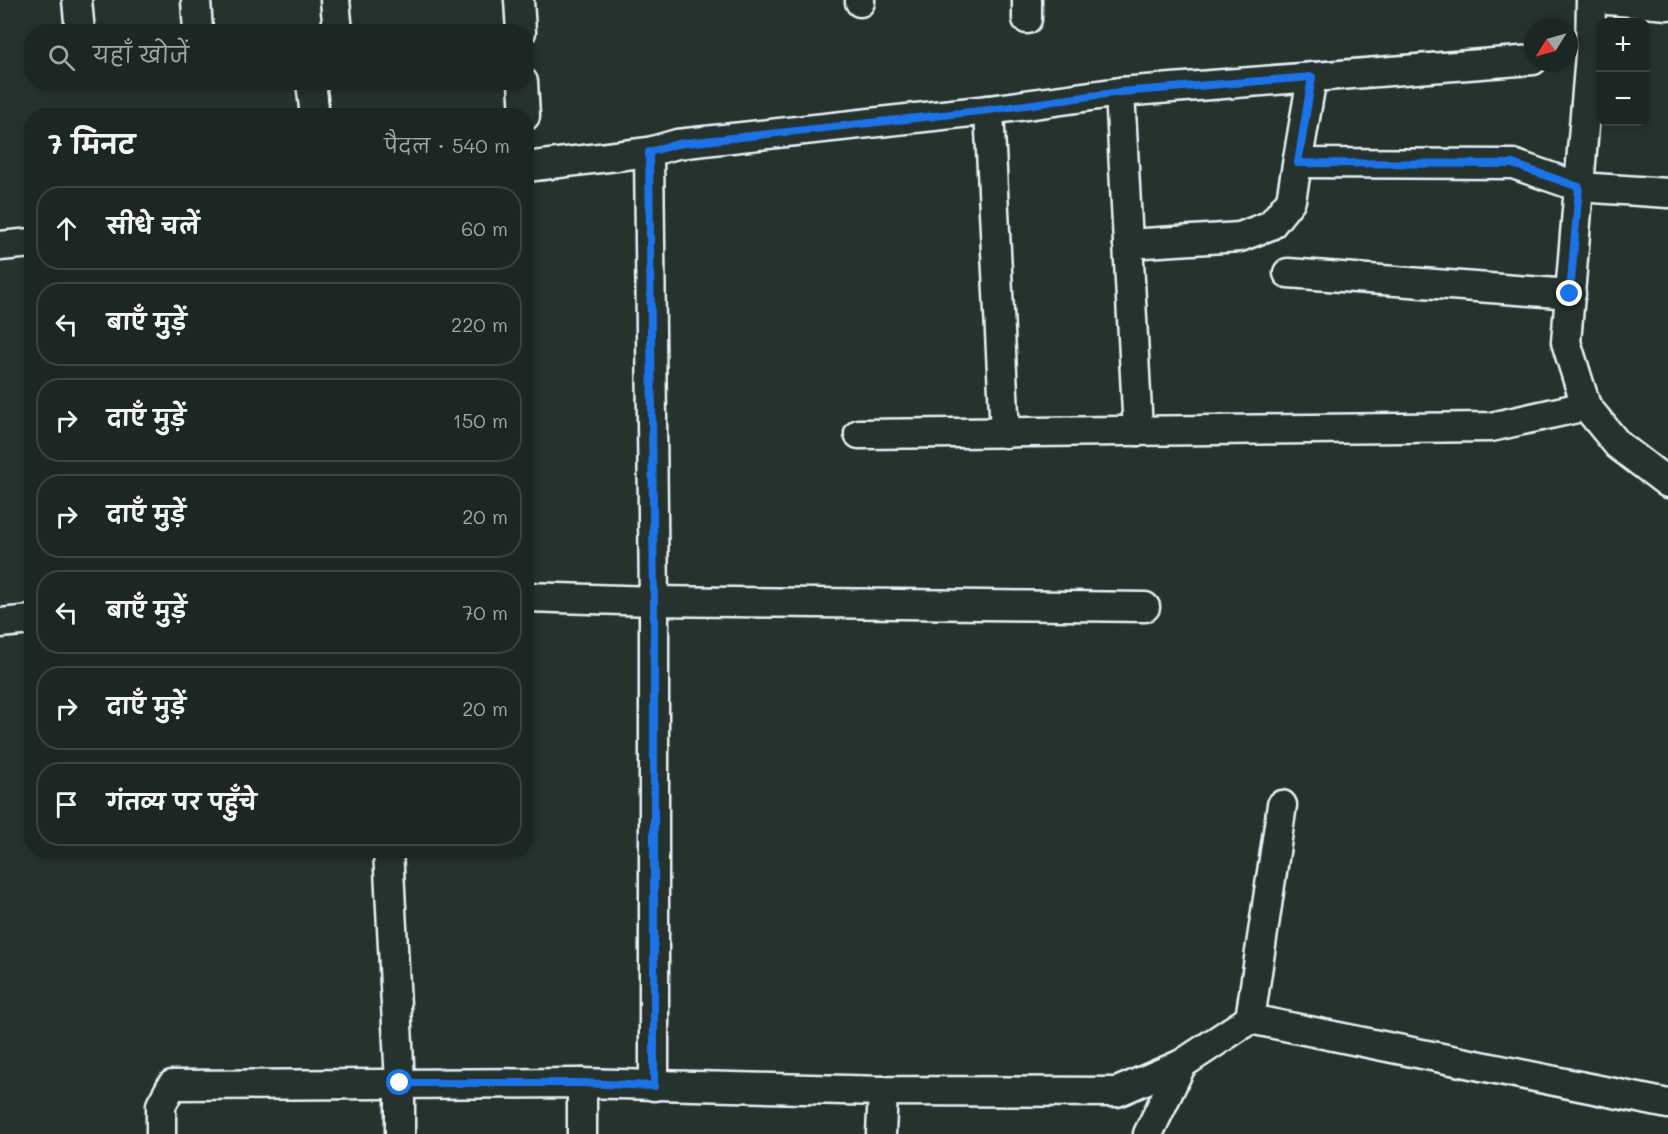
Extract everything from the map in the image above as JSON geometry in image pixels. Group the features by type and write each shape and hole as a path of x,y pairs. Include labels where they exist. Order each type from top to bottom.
{"street":[{"path":"77,0 79,24"},
{"path":"196,0 198,24"},
{"path":"335,0 337,24"},
{"path":"519,0 520,24"},
{"path":"1591,0 1579,56 1579,187 1566,342 1586,406 1618,445 1668,483"},
{"path":"1608,0 1668,5"},
{"path":"534,166 649,152 677,144 989,110 1120,92 1524,61"},
{"path":"1128,244 1240,237 1271,225 1291,200 1312,77"},
{"path":"312,90 314,108"},
{"path":"523,90 525,108"},
{"path":"1120,92 1138,431"},
{"path":"989,110 1005,433"},
{"path":"649,152 654,601 654,1086"},
{"path":"1298,163 1513,164 1579,187 1668,193"},
{"path":"0,246 24,244"},
{"path":"1288,273 1570,294"},
{"path":"859,434 1491,427 1586,406"},
{"path":"534,597 654,601 1145,607"},
{"path":"0,623 24,621"},
{"path":"1250,1019 1282,805"},
{"path":"388,858 400,1083 400,1134"},
{"path":"161,1134 161,1106 172,1085 582,1083 883,1091 1117,1092 1182,1064 1250,1019 1668,1104"},
{"path":"1148,1134 1182,1064"},
{"path":"582,1083 582,1134"},
{"path":"881,1134 883,1091"}],"route":[{"path":"400,1083 580,1083 654,1086 654,601 649,152 677,144 989,110 1120,92 1312,77 1298,163 1513,164 1579,187 1570,294"}]}
